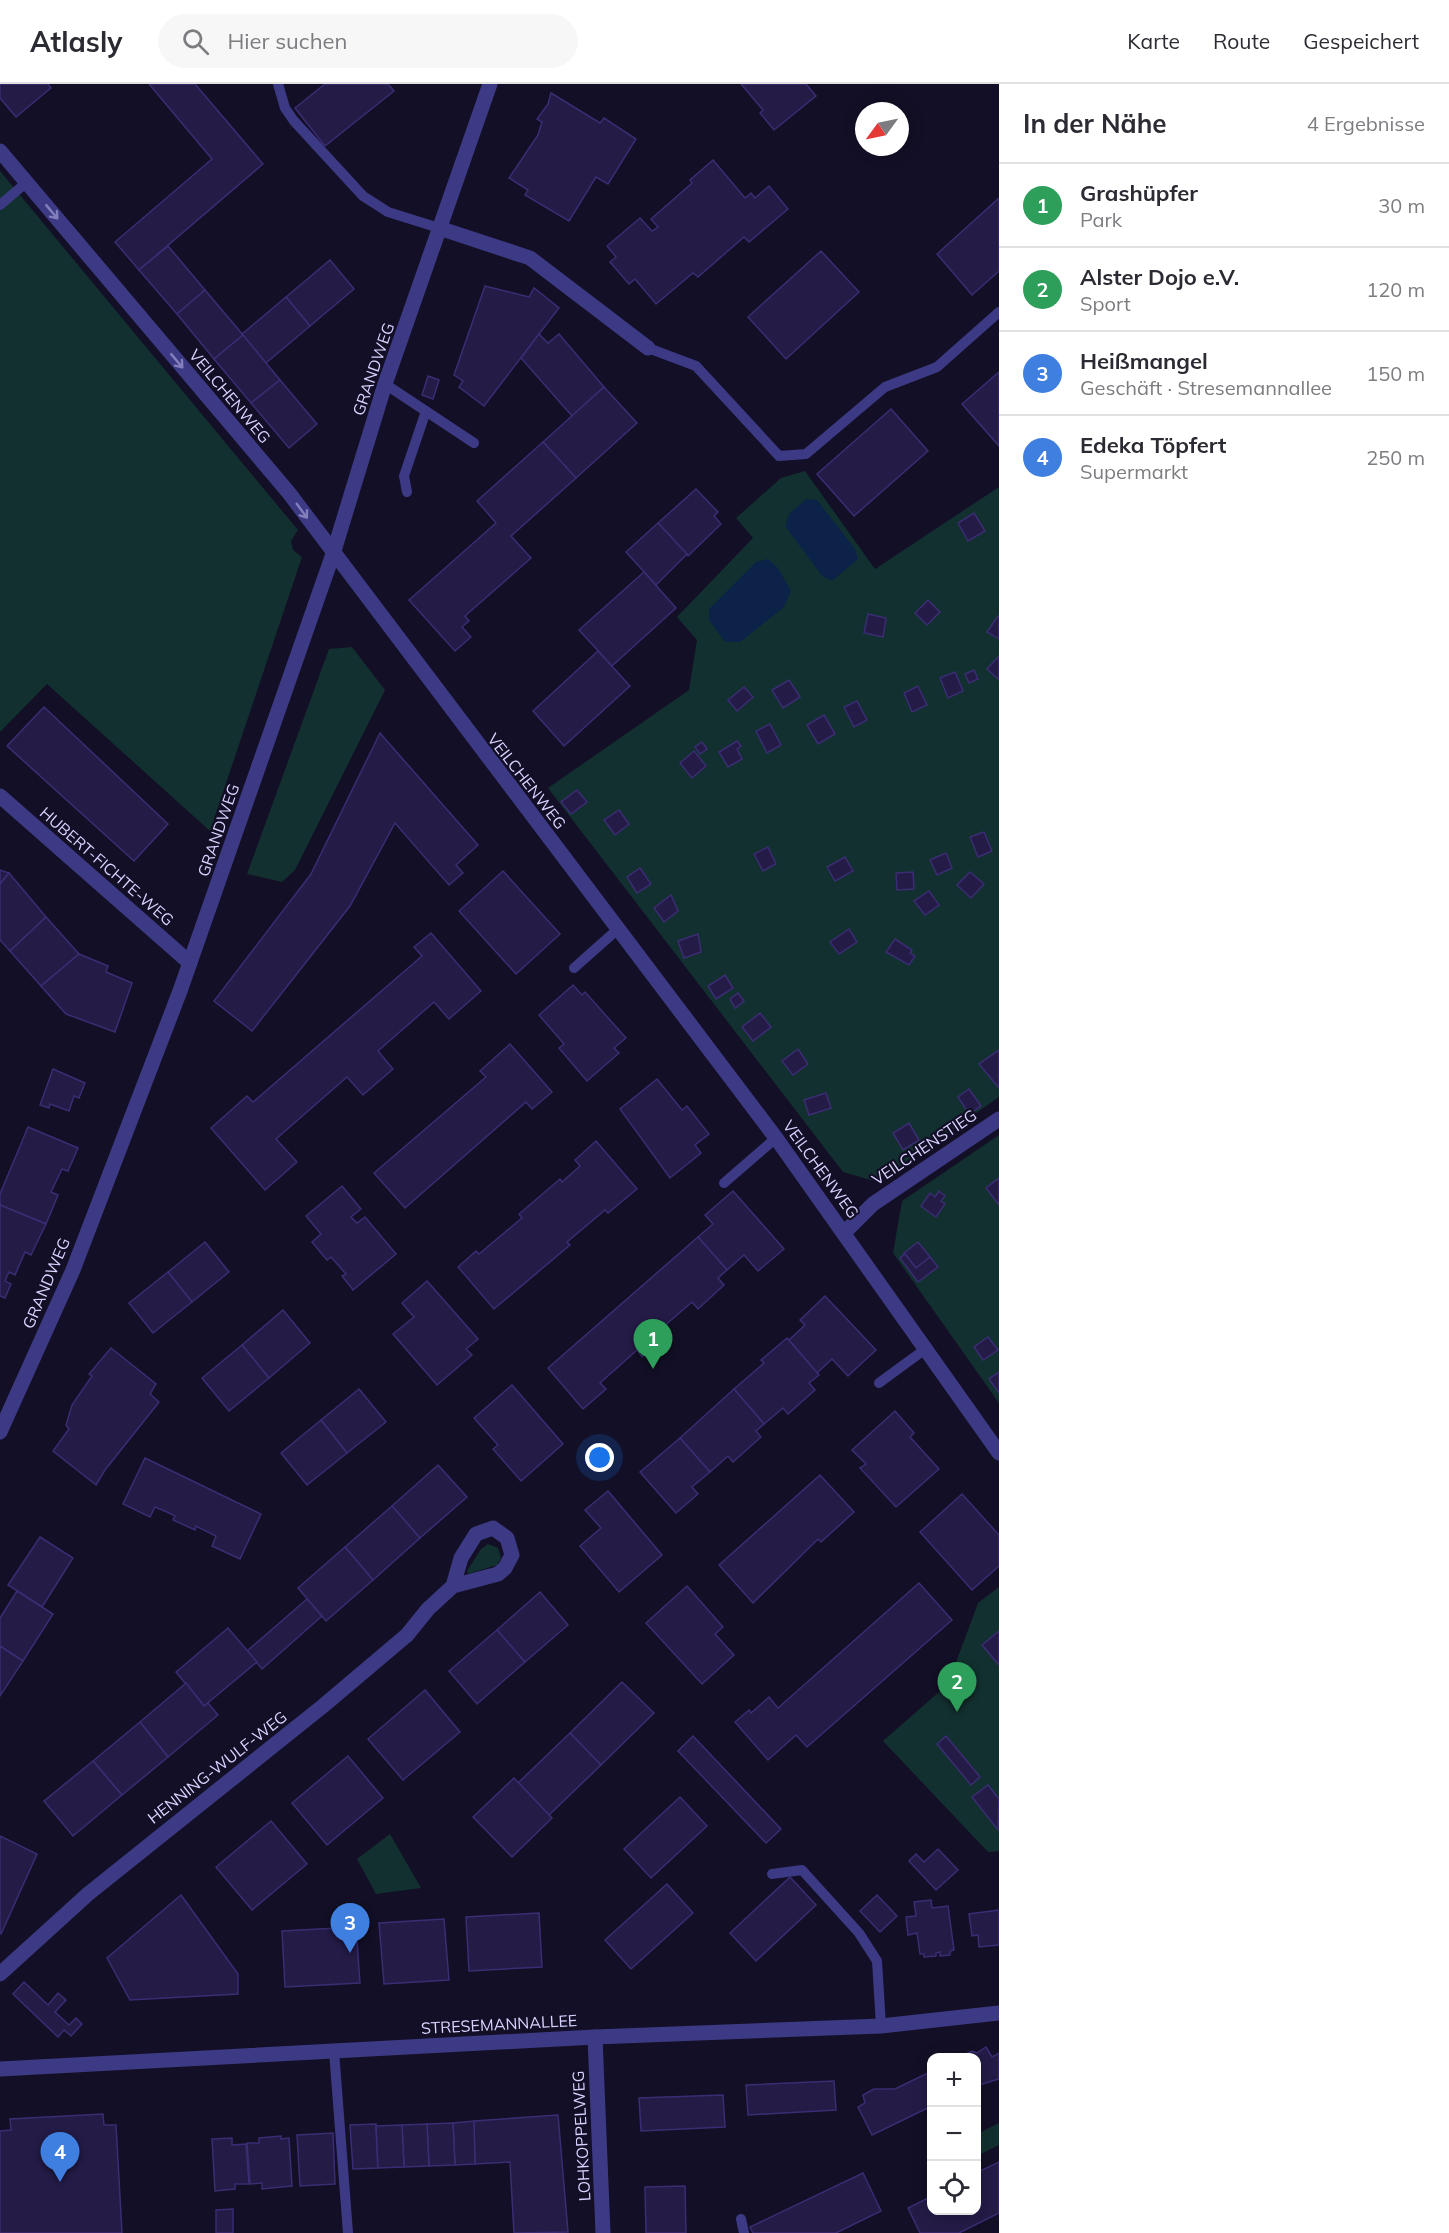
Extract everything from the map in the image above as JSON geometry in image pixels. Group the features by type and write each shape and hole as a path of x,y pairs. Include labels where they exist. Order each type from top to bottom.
{"street":[{"name":"GRANDWEG","path":"0,1432 73,1269 190,963 333,554 385,384 490,84"},
{"name":"VEILCHENWEG","path":"0,152 289,494 776,1138 845,1232 924,1350 999,1453"},
{"path":"439,228 530,258 648,348"},
{"name":"HUBERT-FICHTE-WEG","path":"0,796 190,963"},
{"name":"VEILCHENSTIEG","path":"845,1232 873,1204 999,1119"},
{"name":"HENNING-WULF-WEG","path":"0,1974 88,1893 323,1706 407,1635 428,1609 453,1586"},
{"name":"STRESEMANNALLEE","path":"0,2069 595,2037 881,2025 999,2013"},
{"name":"LOHKOPPELWEG","path":"595,2037 603,2233"}],"lane":[{"path":"278,84 285,108 294,122 363,196 388,212 439,228"},
{"path":"0,205 27,182"},
{"path":"648,348 696,366 779,456 806,454 885,387 937,367 999,312"},
{"path":"385,384 474,443"},
{"path":"407,492 404,476 426,411"},
{"path":"574,968 618,929"},
{"path":"724,1183 776,1138"},
{"path":"879,1383 924,1350"},
{"path":"772,1874 802,1870 859,1933 877,1961 881,2025"},
{"path":"334,2051 348,2233"},
{"path":"741,2219 744,2233"}],"green space":[{"path":"0,171 298,530 291,541 293,550 302,557 210,831 47,684 0,732"},
{"path":"805,471 875,569 999,487 999,1097 877,1182 843,1172 548,788 689,690 697,640 677,617 753,538 736,518 781,478"},
{"path":"352,647 385,690 295,870 282,882 247,874 329,649"},
{"path":"999,1135 999,1403 893,1253 902,1201"},
{"path":"488,1544 498,1548 501,1558 497,1565 468,1574 467,1571 481,1549"},
{"path":"999,1587 999,1851 988,1852 883,1741 948,1684 978,1603"},
{"path":"390,1834 421,1888 376,1894 357,1859"},
{"path":"999,2123 999,2145 981,2154 981,2132"}],"water":[{"path":"806,499 817,500 855,549 858,559 832,581 822,576 785,526 789,514"},
{"path":"768,559 778,568 791,591 784,607 740,642 725,642 709,620 709,609 756,562"}],"building":[{"path":"0,84 48,84 51,88 16,117 0,98"},
{"path":"149,84 195,84 263,164 139,270 115,242 212,159"},
{"path":"325,84 388,84 394,91 325,146 295,108"},
{"path":"741,84 806,84 816,96 774,130 760,113 763,110"},
{"path":"551,93 600,123 604,118 636,139 608,184 596,177 569,221 525,195 528,190 509,178 538,135 542,122 537,119 548,104"},
{"path":"713,160 745,198 751,193 755,198 769,186 788,209 749,242 744,237 698,277 693,273 656,304 635,279 629,284 610,262 616,257 607,246 640,218 652,231 658,227 651,219 692,183 690,180"},
{"path":"999,198 999,271 972,295 937,254"},
{"path":"168,246 205,290 177,314 139,270"},
{"path":"821,251 859,292 786,359 748,317"},
{"path":"330,260 354,289 310,326 286,297"},
{"path":"485,286 529,297 534,288 559,308 484,406 459,387 463,381 454,375"},
{"path":"205,290 243,335 214,359 177,314"},
{"path":"286,297 310,326 266,363 242,334"},
{"path":"539,334 548,343 559,334 604,387 572,416 521,358"},
{"path":"243,335 280,380 251,403 214,359"},
{"path":"999,372 999,446 962,404"},
{"path":"428,376 439,380 433,399 422,395"},
{"path":"280,380 317,424 289,448 251,403"},
{"path":"604,387 637,423 576,478 543,442"},
{"path":"891,409 928,451 854,516 817,474"},
{"path":"543,442 576,478 511,536 531,558 465,616 469,621 462,627 471,637 455,651 409,600 496,523 477,501"},
{"path":"696,489 718,512 714,516 721,524 688,556 658,523"},
{"path":"974,513 985,531 968,541 958,523"},
{"path":"658,523 687,554 656,585 626,552"},
{"path":"644,572 676,608 612,666 579,630"},
{"path":"928,600 940,612 927,625 915,613"},
{"path":"868,614 886,618 883,637 864,633"},
{"path":"999,616 999,639 987,632"},
{"path":"598,651 630,686 564,746 533,711"},
{"path":"999,656 999,680 987,669"},
{"path":"974,670 978,679 969,683 965,674"},
{"path":"955,672 963,691 948,698 940,678"},
{"path":"789,680 800,697 783,708 772,690"},
{"path":"918,686 927,705 912,712 904,693"},
{"path":"744,687 753,697 737,711 728,700"},
{"path":"857,701 867,720 854,727 844,707"},
{"path":"44,707 168,824 134,861 7,746"},
{"path":"824,715 835,734 818,744 807,725"},
{"path":"770,724 781,745 767,753 756,731"},
{"path":"380,733 478,845 456,865 463,873 449,885 395,823 350,906 252,1031 214,1001 311,874"},
{"path":"737,741 741,746 737,749 742,759 728,767 719,752"},
{"path":"702,742 707,749 700,754 695,747"},
{"path":"694,751 706,766 692,778 680,763"},
{"path":"577,790 587,802 571,814 561,802"},
{"path":"619,810 629,824 615,835 604,820"},
{"path":"984,832 992,851 978,857 970,837"},
{"path":"768,847 776,864 763,871 754,854"},
{"path":"946,853 952,868 937,875 930,860"},
{"path":"845,857 853,871 835,881 827,867"},
{"path":"640,868 651,884 637,893 627,877"},
{"path":"0,870 9,873 0,884"},
{"path":"503,871 560,934 516,974 459,911"},
{"path":"913,872 914,889 897,890 896,873"},
{"path":"970,872 984,884 971,898 957,885"},
{"path":"9,873 46,917 10,951 0,940 0,884"},
{"path":"929,891 939,905 925,915 914,901"},
{"path":"671,895 678,911 664,922 654,908"},
{"path":"46,917 79,954 41,986 10,951"},
{"path":"849,929 857,942 839,954 830,942"},
{"path":"431,933 481,991 449,1019 434,1002 378,1051 393,1069 363,1095 347,1077 276,1139 297,1162 265,1190 211,1128 247,1096 253,1102 422,956 414,947"},
{"path":"698,934 701,952 684,958 678,941"},
{"path":"895,939 912,950 910,953 915,956 909,965 886,952"},
{"path":"79,954 108,966 106,972 132,983 115,1032 66,1014 41,986"},
{"path":"725,975 733,988 716,999 708,986"},
{"path":"573,985 582,995 585,992 626,1038 614,1048 619,1053 587,1081 559,1048 564,1044 539,1015"},
{"path":"738,993 744,1001 735,1008 730,999"},
{"path":"760,1013 771,1027 753,1041 742,1027"},
{"path":"510,1044 552,1092 532,1109 526,1102 405,1208 374,1173 486,1077 480,1071"},
{"path":"798,1049 808,1064 793,1075 782,1061"},
{"path":"999,1050 999,1088 979,1064"},
{"path":"53,1069 85,1083 79,1098 74,1096 69,1111 50,1104 49,1108 40,1105"},
{"path":"657,1079 682,1110 687,1106 709,1134 695,1145 701,1153 670,1178 620,1109"},
{"path":"969,1089 981,1106 969,1114 958,1097"},
{"path":"826,1093 831,1108 809,1115 804,1100"},
{"path":"909,1123 919,1140 903,1150 893,1133"},
{"path":"28,1127 78,1148 68,1171 62,1169 51,1192 58,1195 46,1224 0,1205 0,1194"},
{"path":"596,1141 637,1189 608,1213 605,1210 567,1242 570,1245 494,1309 458,1267 476,1251 479,1254 522,1218 519,1214 560,1179 562,1182 580,1166 575,1160"},
{"path":"999,1178 999,1205 986,1188"},
{"path":"342,1186 361,1209 351,1217 357,1223 365,1217 396,1254 353,1290 342,1276 346,1274 331,1257 327,1260 312,1242 321,1234 306,1216"},
{"path":"733,1191 784,1249 758,1271 744,1255 727,1270 698,1237 713,1224 705,1215"},
{"path":"939,1191 945,1196 941,1201 945,1204 936,1217 921,1206 930,1193 935,1197"},
{"path":"0,1205 46,1224 31,1255 25,1252 15,1275 9,1272 5,1281 11,1284 5,1298 0,1296"},
{"path":"698,1237 727,1270 718,1278 724,1285 698,1309 692,1302 663,1327 669,1333 642,1357 637,1350 600,1383 606,1389 583,1409 548,1368"},
{"path":"205,1242 229,1272 192,1302 168,1272"},
{"path":"918,1242 930,1257 916,1268 904,1253"},
{"path":"905,1254 916,1268 930,1257 938,1267 918,1282 900,1258"},
{"path":"168,1272 192,1302 153,1333 129,1303"},
{"path":"427,1281 478,1339 466,1349 472,1355 437,1385 393,1334 414,1317 402,1303"},
{"path":"825,1296 876,1350 848,1376 832,1359 817,1373 789,1340 805,1325 800,1320"},
{"path":"283,1310 310,1343 269,1378 242,1345"},
{"path":"988,1337 998,1350 983,1360 974,1347"},
{"path":"787,1338 819,1375 809,1383 815,1390 788,1414 783,1408 764,1424 734,1389 764,1363 761,1360"},
{"path":"242,1345 269,1378 229,1411 202,1378"},
{"path":"111,1348 156,1384 150,1394 159,1402 105,1470 96,1485 53,1451 69,1429 66,1425 72,1405 92,1376 89,1374"},
{"path":"999,1372 999,1393 989,1379"},
{"path":"512,1385 563,1444 521,1481 493,1449 498,1445 474,1418"},
{"path":"359,1389 386,1422 347,1453 321,1420"},
{"path":"734,1389 764,1424 756,1431 761,1437 733,1462 728,1456 710,1472 680,1438"},
{"path":"895,1411 914,1433 910,1437 939,1469 896,1507 860,1468 866,1464 852,1450"},
{"path":"321,1420 347,1453 307,1485 281,1453"},
{"path":"680,1438 710,1472 692,1487 698,1494 676,1513 640,1472"},
{"path":"145,1458 261,1514 240,1559 212,1546 216,1536 196,1526 195,1530 173,1520 175,1516 167,1512 155,1507 150,1517 123,1504"},
{"path":"438,1465 467,1497 420,1538 392,1506"},
{"path":"820,1475 854,1512 821,1542 818,1539 753,1603 719,1565"},
{"path":"608,1491 662,1555 619,1592 580,1546 601,1528 585,1510"},
{"path":"962,1494 999,1535 999,1566 972,1590 920,1532"},
{"path":"392,1506 420,1538 373,1580 345,1547"},
{"path":"40,1537 73,1558 42,1607 8,1585"},
{"path":"345,1547 373,1580 326,1621 298,1588"},
{"path":"919,1583 952,1620 807,1747 796,1735 768,1760 735,1722 749,1710 751,1713 769,1697 778,1708"},
{"path":"687,1586 723,1627 715,1634 734,1655 702,1684 646,1623"},
{"path":"17,1591 53,1614 23,1661 0,1646 0,1618"},
{"path":"540,1592 568,1625 525,1662 497,1630"},
{"path":"307,1599 322,1616 262,1669 247,1651"},
{"path":"228,1628 257,1662 204,1706 176,1672"},
{"path":"497,1630 525,1662 477,1704 449,1671"},
{"path":"999,1631 999,1665 982,1645"},
{"path":"0,1646 23,1661 0,1696"},
{"path":"622,1682 654,1713 601,1765 570,1733"},
{"path":"186,1683 204,1706 208,1703 218,1715 168,1757 140,1722"},
{"path":"425,1690 460,1732 403,1780 368,1739"},
{"path":"140,1722 168,1757 122,1795 93,1761"},
{"path":"570,1733 601,1765 549,1815 518,1783"},
{"path":"693,1736 781,1829 766,1843 678,1751"},
{"path":"946,1736 980,1777 971,1785 937,1744"},
{"path":"348,1756 383,1798 327,1845 292,1803"},
{"path":"93,1761 122,1795 73,1836 44,1801"},
{"path":"514,1778 552,1818 512,1857 473,1817"},
{"path":"988,1785 999,1799 998,1830 972,1797"},
{"path":"680,1797 707,1826 651,1878 624,1849"},
{"path":"271,1821 307,1864 252,1910 216,1867"},
{"path":"0,1836 37,1854 1,1934 0,1933"},
{"path":"938,1849 958,1870 936,1890 909,1861 916,1854 924,1862"},
{"path":"790,1877 816,1905 756,1961 730,1933"},
{"path":"667,1884 693,1913 631,1969 605,1940"},
{"path":"181,1895 238,1974 238,1994 130,2000 107,1958"},
{"path":"877,1895 897,1916 880,1932 860,1911"},
{"path":"931,1900 932,1908 948,1906 954,1950 950,1951 950,1955 940,1956 940,1952 936,1953 936,1956 924,1957 924,1954 920,1954 917,1933 908,1935 906,1917 916,1916 914,1902"},
{"path":"999,1910 999,1945 979,1947 978,1935 972,1936 969,1914"},
{"path":"539,1913 542,1967 469,1971 466,1917"},
{"path":"444,1919 449,1980 384,1984 379,1923"},
{"path":"356,1927 360,1983 285,1987 282,1931"},
{"path":"24,1982 48,2005 58,1993 66,2000 55,2012 69,2025 76,2018 82,2024 71,2036 64,2030 58,2037 13,1994"},
{"path":"986,2047 992,2057 999,2053 999,2079 981,2084 981,2053 977,2053"},
{"path":"927,2073 927,2108 872,2135 858,2107 865,2103 863,2095 874,2089 895,2089"},
{"path":"834,2081 836,2110 748,2115 746,2085"},
{"path":"723,2095 725,2127 641,2131 639,2098"},
{"path":"103,2114 104,2125 116,2125 122,2233 0,2233 0,2131 11,2130 10,2119"},
{"path":"558,2115 568,2232 514,2233 510,2162 475,2164 474,2121"},
{"path":"474,2121 475,2164 455,2165 453,2123"},
{"path":"453,2123 455,2165 429,2166 427,2124"},
{"path":"376,2124 378,2168 353,2169 350,2125"},
{"path":"427,2124 429,2166 404,2167 402,2125"},
{"path":"402,2125 404,2167 378,2168 376,2126"},
{"path":"333,2133 335,2184 300,2186 297,2135"},
{"path":"281,2136 281,2139 289,2138 292,2186 262,2189 262,2183 250,2184 247,2143 259,2143 259,2138"},
{"path":"232,2138 232,2145 246,2144 249,2184 235,2184 235,2189 215,2191 212,2139"},
{"path":"999,2162 999,2213 959,2233 920,2233 908,2208 927,2198 927,2215 981,2215 981,2171"},
{"path":"863,2173 881,2211 836,2233 753,2233 750,2227"},
{"path":"685,2186 686,2233 646,2233 645,2187"},
{"path":"233,2209 233,2233 216,2233 216,2210"}],"place":[{"name":"Grashüpfer","path":"653,1369"},
{"name":"Alster Dojo e.V.","path":"957,1712"},
{"name":"Heißmangel","path":"350,1953"},
{"name":"Edeka Töpfert","path":"60,2182"}]}
